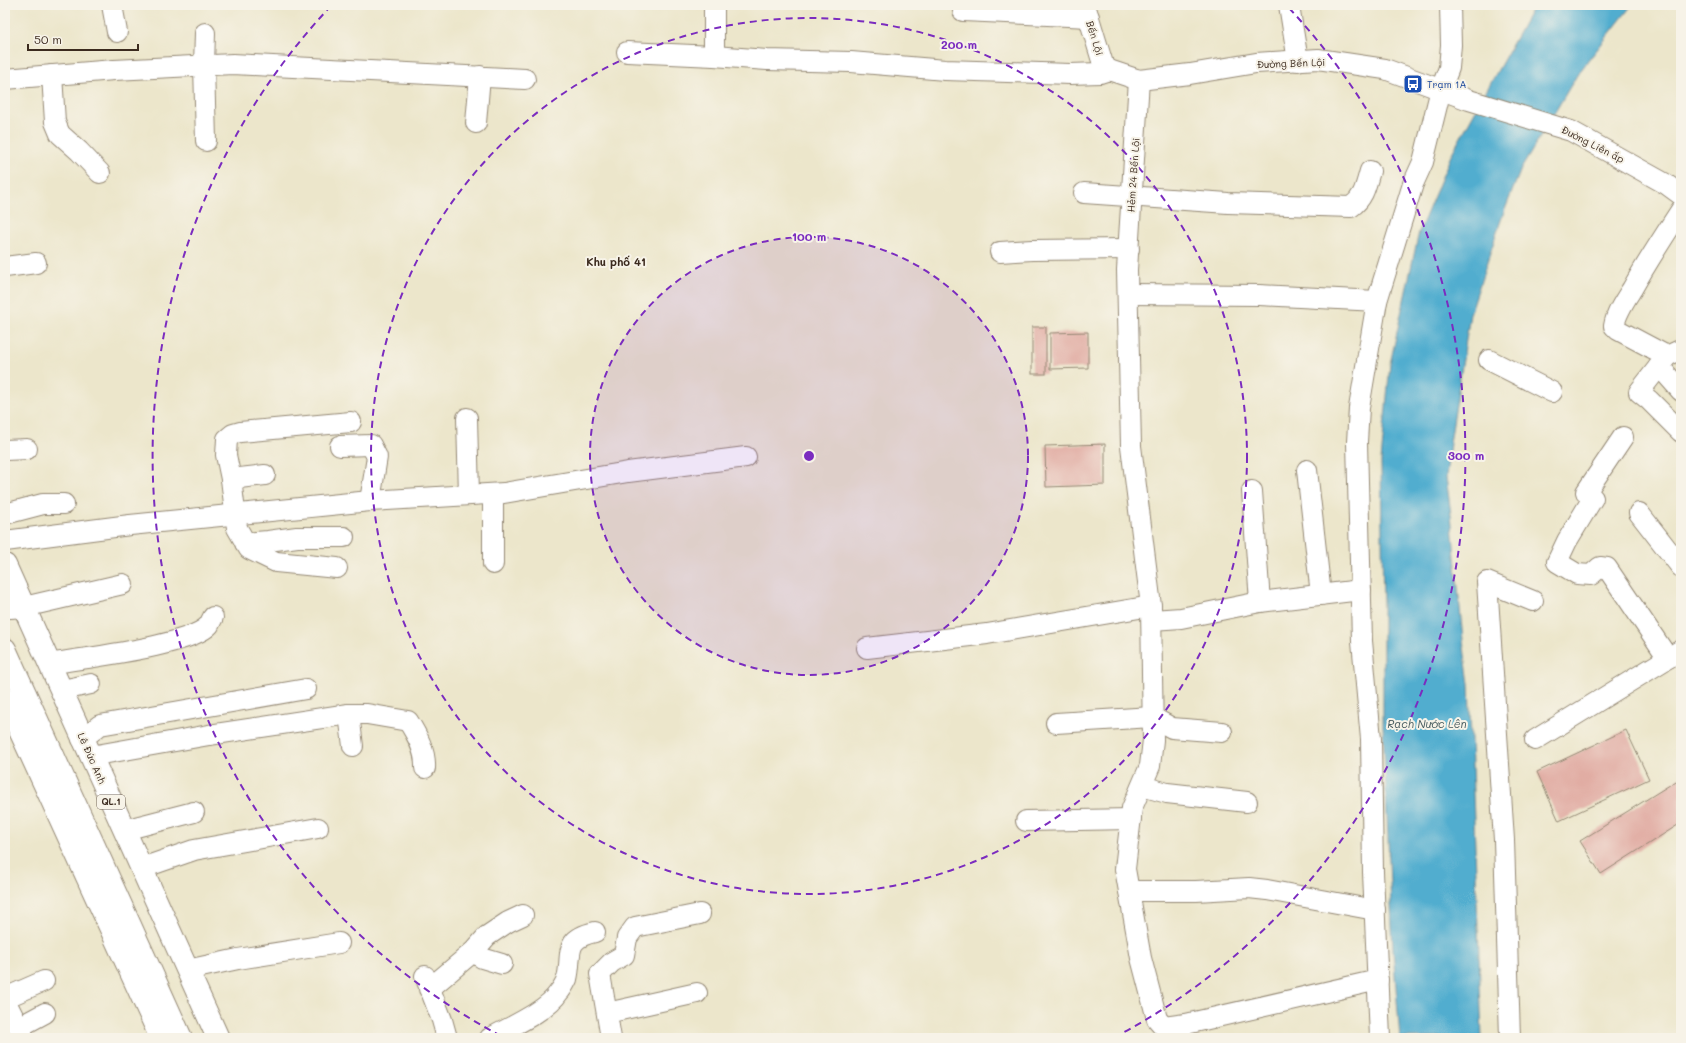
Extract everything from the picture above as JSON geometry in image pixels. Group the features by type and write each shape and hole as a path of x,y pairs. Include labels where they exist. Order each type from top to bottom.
{"highway":[{"name":"Lê Đức Anh","path":"5,565 18,608 204,1038"},
{"name":"Lê Đức Anh","path":"18,608 50,664 218,1038"},
{"path":"5,649 182,1038"},
{"path":"5,698 160,1038"}],"street":[{"path":"112,5 117,32"},
{"path":"714,5 714,56"},
{"path":"1289,5 1298,61"},
{"path":"1380,1038 1371,739 1362,641 1357,442 1360,408 1377,301 1413,184 1423,162 1440,90 1449,68 1451,45 1450,5"},
{"path":"963,11 1087,11"},
{"name":"Bến Lội","path":"1087,11 1099,54 1103,64 1109,70"},
{"path":"205,32 204,65 206,141"},
{"path":"627,52 767,60 851,62 945,70 1070,74 1100,73 1109,70"},
{"name":"Đường Bến Lội","path":"1109,70 1139,80 1256,64 1318,59 1385,69 1469,100"},
{"path":"5,79 233,64 525,78"},
{"path":"52,75 54,109 60,134 100,173"},
{"path":"476,123 480,76"},
{"name":"Hẻm 24 Bến Lội","path":"1139,80 1127,270 1131,446 1152,613 1153,740 1150,766 1132,808 1125,868 1146,979 1157,1019 1165,1032"},
{"name":"Đường Liên ấp","path":"1469,100 1571,131 1676,184"},
{"path":"1084,193 1132,195 1228,204 1351,207 1358,202 1362,196 1370,171"},
{"path":"1681,210 1652,255 1624,303 1614,326 1618,330 1669,358 1681,391"},
{"path":"1000,252 1032,250 1128,249"},
{"path":"5,267 36,263"},
{"path":"1128,294 1259,295 1377,301"},
{"path":"1669,358 1639,392 1681,432"},
{"path":"1489,360 1552,392"},
{"path":"467,418 469,495"},
{"path":"337,568 276,562 249,550 237,528 231,479 226,455 227,439 233,434 267,428 351,422"},
{"path":"1536,740 1674,654 1607,568 1600,567 1591,575 1577,574 1557,562 1567,541 1593,498 1586,492 1623,437"},
{"path":"340,446 371,445 377,457 370,501"},
{"path":"5,450 27,449"},
{"path":"5,541 236,514 370,501 504,493 628,472 746,456"},
{"path":"1307,470 1321,595"},
{"path":"231,479 265,475"},
{"path":"1252,491 1260,602"},
{"path":"493,564 494,494"},
{"path":"5,514 43,504 64,504"},
{"path":"1639,513 1681,566"},
{"path":"245,543 268,542 297,537 344,537"},
{"path":"1510,1038 1504,840 1487,582 1533,601"},
{"path":"18,608 123,584"},
{"path":"867,648 1152,613 1180,618 1260,602 1361,590"},
{"path":"50,664 162,645 188,637 208,625 213,617"},
{"path":"62,690 91,684"},
{"path":"87,747 100,725 306,689"},
{"path":"87,747 209,735 349,714 367,714 408,721 418,736 426,761 426,768"},
{"path":"349,714 354,746"},
{"path":"1056,723 1152,717 1172,728 1222,732"},
{"path":"1142,786 1167,793 1247,802"},
{"path":"124,830 194,812"},
{"path":"1026,821 1131,819"},
{"path":"142,868 194,850 318,828"},
{"path":"1129,891 1196,891 1249,888 1375,910"},
{"path":"611,1038 600,974 612,962 624,955 627,938 635,927 700,914"},
{"path":"447,1038 442,1020 427,983 474,951 487,936 508,922 523,916"},
{"path":"490,1038 541,1010 558,994 567,979 568,957 572,943 585,934 595,932"},
{"path":"187,970 238,959 339,943"},
{"path":"474,951 482,958 502,964"},
{"path":"1165,1032 1186,1024 1378,980"},
{"path":"44,981 5,999 21,1032 45,1013"},
{"path":"607,1013 697,992"}],"water":[{"name":"Rạch Nước Lên","path":"1534,5 1632,5 1577,75 1521,169 1502,217 1470,314 1446,477 1469,684 1482,1038 1400,1038 1393,950 1383,727 1381,461 1390,364 1419,232 1452,153"}],"building":[{"path":"1032,327 1046,327 1046,374 1032,374"},
{"path":"1088,332 1088,368 1050,369 1050,333"},
{"path":"1105,444 1105,485 1046,487 1045,446"},
{"path":"1626,730 1649,779 1559,821 1537,772"},
{"path":"1681,778 1681,823 1601,874 1580,841"}],"place":[{"name":"Trạm 1A","path":"1413,84"}],"district":[{"name":"Khu phố 41","path":"616,262"}]}
